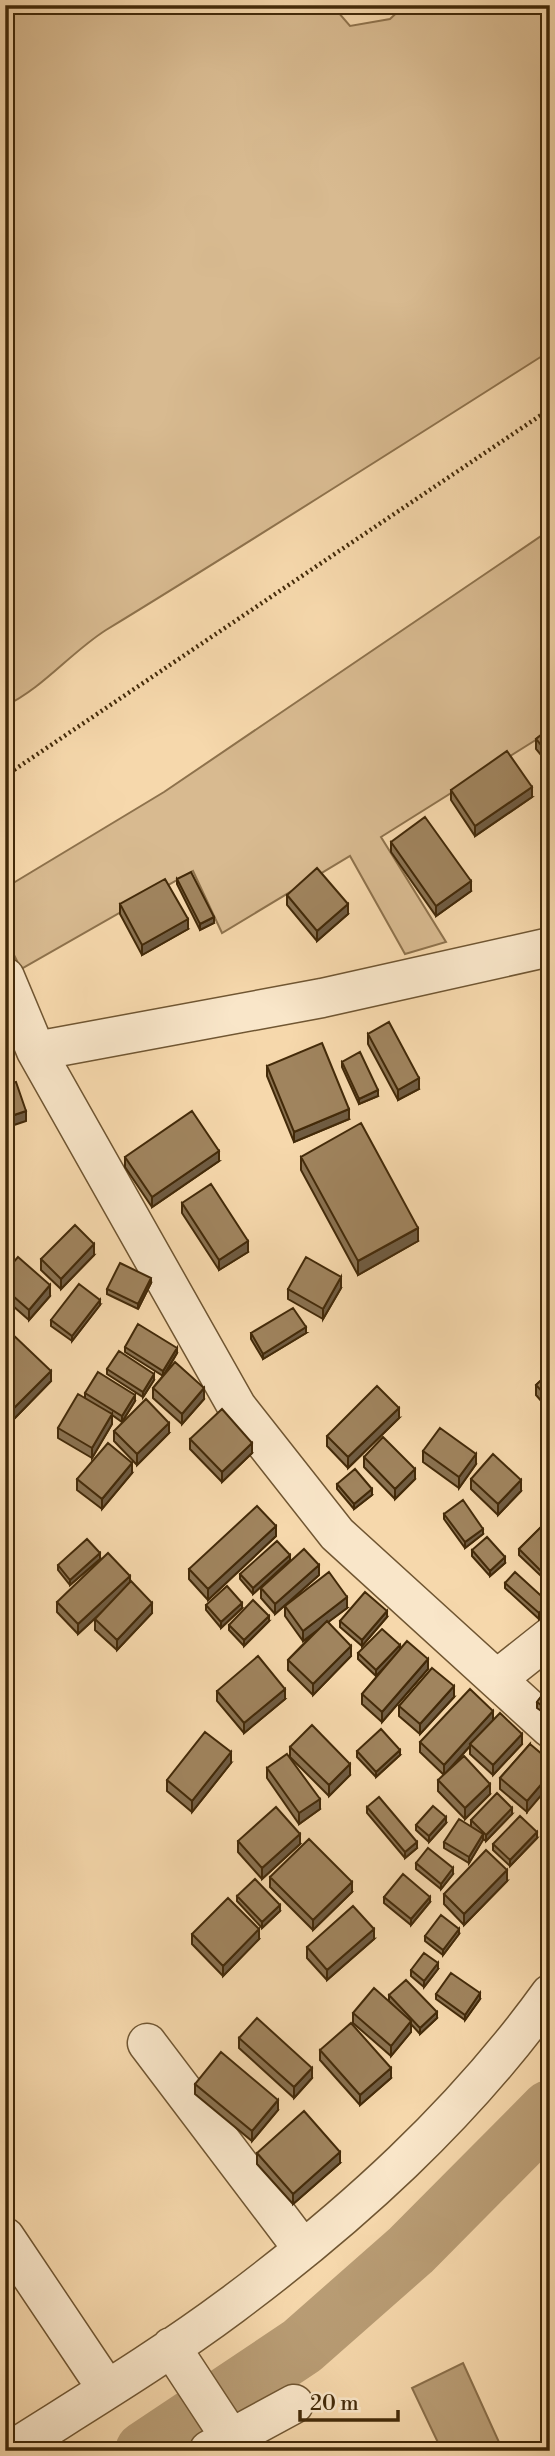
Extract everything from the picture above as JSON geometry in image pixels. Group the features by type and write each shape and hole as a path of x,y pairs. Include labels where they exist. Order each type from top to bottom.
{"street":[{"path":"36,1051 322,998 550,947"},
{"path":"5,977 36,1051 237,1406 337,1534 550,1728"},
{"path":"497,1679 550,1637"},
{"path":"9,2451 107,2389 180,2362 230,2306 344,2217 396,2169 447,2118 495,2064 550,1994"},
{"path":"147,2043 303,2249"},
{"path":"5,2237 107,2389"},
{"path":"180,2362 218,2434 294,2404"}],"path":[{"path":"5,776 550,409"}],"shaded area":[{"path":"5,5 332,5 350,26 390,19 405,5 550,5 550,351 106,630 32,690 5,706"},
{"path":"550,530 550,731 381,837 446,942 405,954 350,856 222,933 193,871 21,969 5,937 5,888 164,792"},
{"path":"463,2363 503,2451 442,2451 412,2388"}],"building":[{"path":"550,728 550,756 536,739"},
{"path":"507,751 532,787 475,826 451,790"},
{"path":"425,817 471,881 436,906 391,842"},
{"path":"317,868 348,904 317,931 287,895"},
{"path":"191,872 214,917 200,924 177,879"},
{"path":"165,879 188,919 142,945 120,904"},
{"path":"389,1022 419,1078 398,1090 368,1034"},
{"path":"322,1043 349,1109 294,1132 267,1066"},
{"path":"360,1052 378,1090 359,1099 342,1062"},
{"path":"16,1082 26,1111 5,1118 5,1085"},
{"path":"192,1111 219,1151 152,1197 125,1157"},
{"path":"361,1123 418,1228 358,1261 301,1157"},
{"path":"211,1184 248,1241 219,1260 182,1203"},
{"path":"75,1225 94,1244 61,1279 41,1259"},
{"path":"18,1257 50,1285 29,1310 5,1289 5,1272"},
{"path":"306,1257 341,1277 323,1309 288,1289"},
{"path":"120,1263 151,1278 138,1304 107,1289"},
{"path":"79,1284 100,1300 72,1336 51,1320"},
{"path":"293,1308 306,1327 263,1354 251,1333"},
{"path":"138,1324 177,1348 163,1371 125,1347"},
{"path":"9,1331 51,1371 10,1412 5,1408 5,1334"},
{"path":"119,1351 154,1374 143,1392 107,1369"},
{"path":"175,1362 204,1388 182,1414 153,1388"},
{"path":"98,1372 135,1395 122,1416 85,1393"},
{"path":"550,1372 550,1400 536,1385"},
{"path":"377,1386 399,1408 348,1457 327,1436"},
{"path":"78,1394 112,1414 92,1448 58,1428"},
{"path":"146,1399 169,1423 137,1454 114,1431"},
{"path":"222,1409 252,1443 222,1472 190,1439"},
{"path":"440,1428 476,1454 459,1477 423,1451"},
{"path":"383,1437 415,1469 395,1489 364,1457"},
{"path":"108,1443 132,1463 102,1499 77,1479"},
{"path":"550,1451 550,1464 544,1458"},
{"path":"493,1454 521,1480 498,1504 471,1479"},
{"path":"355,1469 372,1489 354,1504 337,1484"},
{"path":"463,1500 483,1529 465,1542 444,1514"},
{"path":"257,1506 276,1526 208,1589 189,1569"},
{"path":"542,1526 550,1533 550,1562 541,1571 519,1549"},
{"path":"487,1537 505,1557 490,1571 472,1550"},
{"path":"87,1539 100,1553 70,1580 58,1565"},
{"path":"277,1541 290,1555 253,1588 240,1574"},
{"path":"304,1549 319,1565 275,1604 261,1588"},
{"path":"108,1553 130,1576 78,1624 57,1602"},
{"path":"329,1572 347,1597 303,1631 285,1606"},
{"path":"515,1572 549,1603 539,1613 505,1583"},
{"path":"131,1581 152,1603 117,1640 95,1619"},
{"path":"227,1586 242,1603 221,1622 206,1605"},
{"path":"365,1592 387,1611 362,1640 340,1621"},
{"path":"253,1600 269,1616 244,1640 229,1625"},
{"path":"327,1621 351,1646 313,1684 288,1660"},
{"path":"382,1629 400,1645 376,1670 358,1653"},
{"path":"407,1641 428,1659 382,1712 362,1694"},
{"path":"258,1656 285,1689 244,1723 217,1691"},
{"path":"432,1668 454,1686 420,1724 399,1706"},
{"path":"550,1685 550,1712 537,1702"},
{"path":"470,1689 493,1711 444,1765 420,1742"},
{"path":"500,1713 522,1734 493,1765 470,1744"},
{"path":"312,1725 350,1764 329,1785 290,1747"},
{"path":"381,1729 400,1750 376,1772 357,1751"},
{"path":"205,1732 231,1752 192,1801 167,1780"},
{"path":"530,1744 550,1761 550,1774 527,1801 500,1778"},
{"path":"287,1754 320,1799 299,1813 267,1768"},
{"path":"464,1756 490,1784 465,1808 438,1780"},
{"path":"497,1793 512,1808 486,1835 471,1820"},
{"path":"379,1797 417,1842 405,1852 367,1807"},
{"path":"433,1806 446,1817 429,1836 416,1825"},
{"path":"276,1807 300,1834 262,1868 238,1841"},
{"path":"520,1816 537,1832 510,1860 493,1844"},
{"path":"459,1819 483,1834 469,1857 444,1842"},
{"path":"309,1839 352,1882 313,1920 270,1877"},
{"path":"428,1848 453,1868 441,1884 416,1863"},
{"path":"486,1850 507,1870 464,1914 444,1894"},
{"path":"403,1874 430,1897 411,1919 384,1897"},
{"path":"255,1879 280,1905 262,1922 237,1896"},
{"path":"228,1898 259,1929 223,1966 192,1934"},
{"path":"353,1906 374,1929 327,1970 307,1947"},
{"path":"441,1915 459,1929 443,1950 425,1936"},
{"path":"424,1953 438,1963 424,1981 411,1970"},
{"path":"451,1973 480,1993 465,2015 436,1994"},
{"path":"406,1980 437,2012 420,2028 389,1995"},
{"path":"374,1988 411,2021 391,2046 353,2013"},
{"path":"257,2018 312,2068 294,2087 239,2038"},
{"path":"351,2023 391,2068 360,2095 320,2050"},
{"path":"221,2052 278,2100 252,2131 195,2084"},
{"path":"304,2111 340,2152 293,2194 257,2153"}],"waterway":[{"path":"145,2451 302,2346 411,2250 550,2110"}]}
